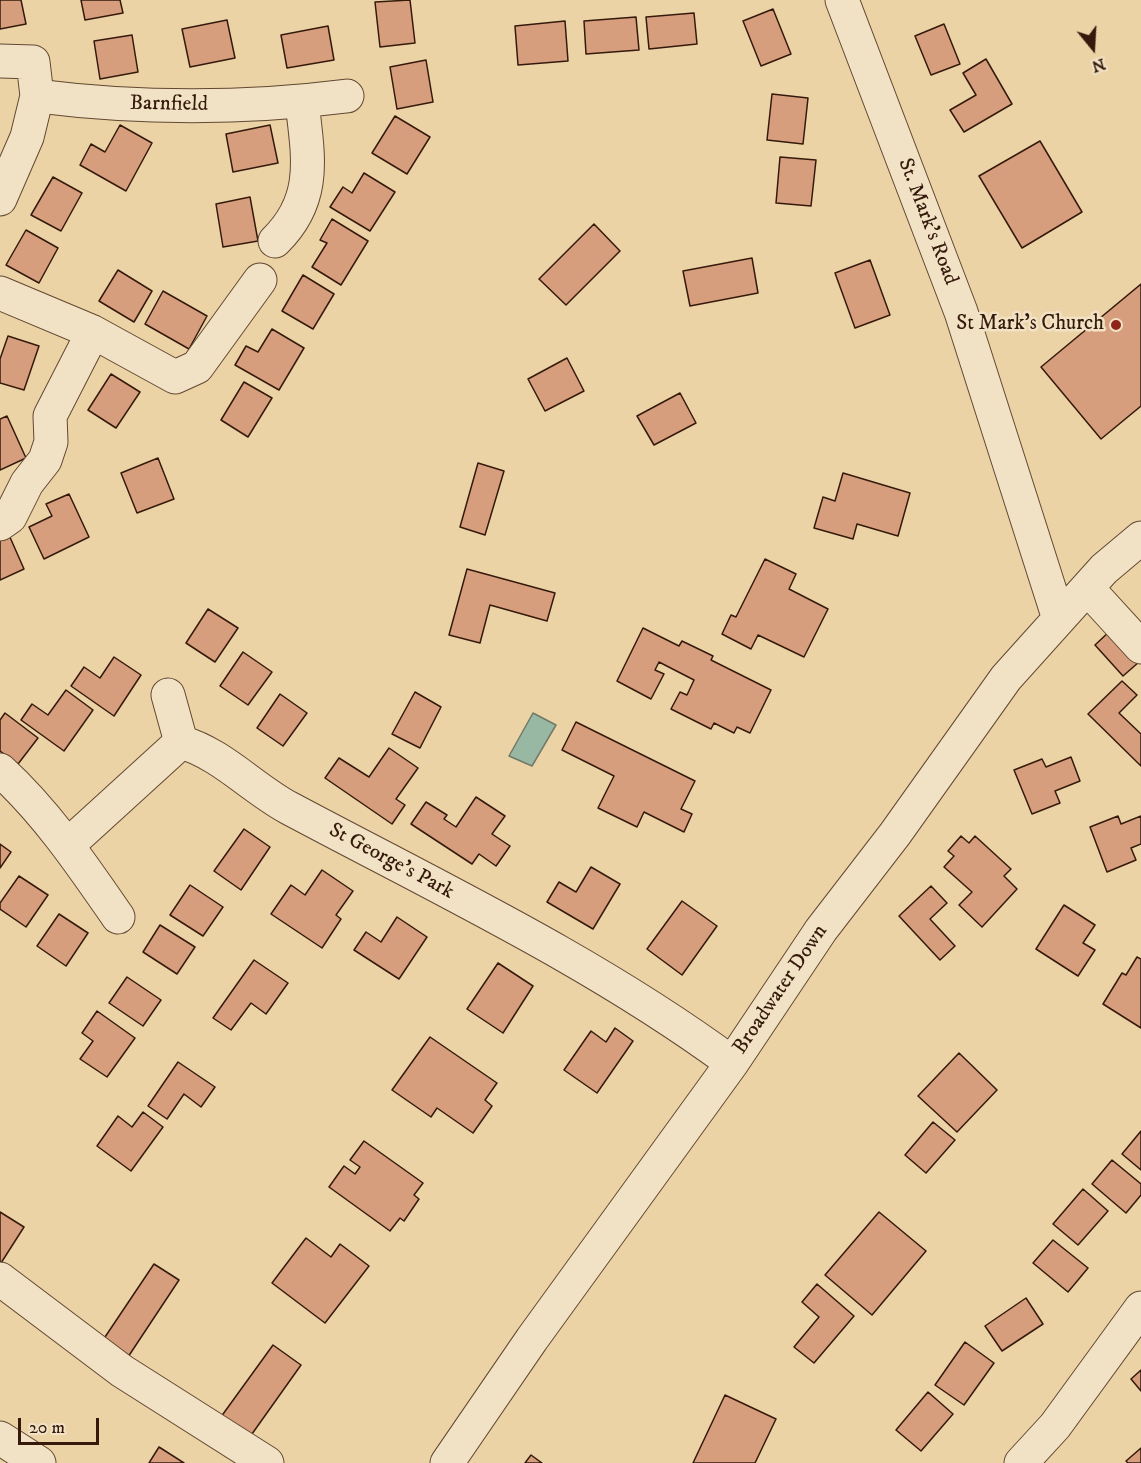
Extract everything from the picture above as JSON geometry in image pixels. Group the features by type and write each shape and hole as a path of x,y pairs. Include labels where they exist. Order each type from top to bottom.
{"street":[{"name":"St. Mark's Road","path":"842,0 961,312 1059,619"},
{"path":"0,61 33,62 37,96 27,137 0,199"},
{"name":"Barnfield","path":"37,96 90,103 176,106 302,102 347,96"},
{"path":"275,240 299,212 309,173 302,102"},
{"path":"0,293 93,332 175,377 198,367 260,280"},
{"path":"0,524 10,517 27,483 45,460 51,442 50,416 93,332"},
{"name":"Broadwater Down","path":"447,1463 532,1340 732,1063 821,930 895,834 1006,678 1088,590 1104,569 1141,538"},
{"path":"1088,590 1141,647"},
{"path":"68,845 181,742 168,695"},
{"name":"St George's Park","path":"181,742 201,748 271,798 571,958 732,1063"},
{"path":"0,770 21,789 68,845 118,917"},
{"path":"0,1278 122,1371 267,1463"},
{"path":"1021,1463 1055,1426 1141,1308"},
{"path":"0,1438 39,1463"}],"shaded area":[{"path":"533,713 556,725 532,766 509,756"}],"building":[{"path":"0,0 21,0 26,24 0,29"},
{"path":"81,0 120,0 123,13 85,20"},
{"path":"410,0 415,43 380,47 375,2"},
{"path":"773,9 791,54 761,66 743,21"},
{"path":"694,13 697,44 649,49 646,17"},
{"path":"636,17 639,50 586,54 584,21"},
{"path":"227,20 235,58 190,67 182,29"},
{"path":"565,21 568,61 518,65 515,26"},
{"path":"944,24 960,64 931,75 915,36"},
{"path":"328,26 334,60 287,68 281,35"},
{"path":"132,35 138,72 100,79 94,41"},
{"path":"986,59 1012,104 964,132 950,110 976,95 963,73"},
{"path":"426,60 433,102 397,109 390,67"},
{"path":"772,94 808,98 803,144 767,140"},
{"path":"395,116 430,137 407,174 372,153"},
{"path":"120,125 152,143 126,191 80,165 91,144 105,152"},
{"path":"270,125 278,163 233,172 226,134"},
{"path":"1040,141 1082,212 1022,248 979,176"},
{"path":"780,157 816,160 811,206 776,203"},
{"path":"364,173 395,192 370,231 330,207 343,187 352,193"},
{"path":"53,177 82,193 61,231 31,215"},
{"path":"250,197 258,241 223,247 216,204"},
{"path":"332,219 368,241 341,285 312,267 327,243 320,240"},
{"path":"594,224 620,251 566,305 539,279"},
{"path":"26,230 58,248 39,283 6,265"},
{"path":"752,258 758,293 690,306 683,271"},
{"path":"870,260 890,315 855,328 835,273"},
{"path":"118,270 152,291 134,322 99,301"},
{"path":"303,275 334,294 313,329 282,311"},
{"name":"St Mark's Church","path":"1141,284 1141,406 1101,439 1041,367"},
{"path":"163,291 207,316 189,349 145,324"},
{"path":"272,329 304,348 279,390 235,365 246,346 258,352"},
{"path":"8,336 39,346 24,390 0,383 0,359"},
{"path":"567,358 584,391 545,411 528,379"},
{"path":"111,374 140,392 116,428 88,410"},
{"path":"244,382 272,398 248,437 221,420"},
{"path":"680,393 696,423 654,445 637,416"},
{"path":"7,416 26,458 0,470 0,419"},
{"path":"158,458 174,499 137,513 121,473"},
{"path":"478,463 504,471 485,535 460,527"},
{"path":"843,473 910,493 898,536 857,524 853,539 814,528 823,497 835,501"},
{"path":"69,494 89,537 44,559 29,527 52,516 46,504"},
{"path":"9,535 24,569 0,580 0,539"},
{"path":"765,559 796,574 789,589 828,609 804,657 758,635 751,649 722,634 731,615 736,617"},
{"path":"467,569 555,593 547,621 490,605 480,643 449,635"},
{"path":"208,609 238,628 215,662 186,643"},
{"path":"643,628 679,646 682,641 713,656 711,660 771,690 750,733 737,727 734,733 714,723 711,729 671,709 680,692 687,695 694,680 659,662 655,670 664,674 651,699 617,681"},
{"path":"1111,630 1139,662 1123,676 1095,645"},
{"path":"243,652 272,672 248,705 220,686"},
{"path":"114,657 141,675 114,716 71,686 84,667 100,678"},
{"path":"1122,681 1137,695 1119,713 1141,734 1141,766 1088,714"},
{"path":"66,690 93,710 64,751 21,720 32,704 48,715"},
{"path":"415,692 441,707 420,748 392,734"},
{"path":"280,694 307,713 283,746 257,728"},
{"path":"5,713 38,738 18,764 0,751 0,720"},
{"path":"576,722 695,781 681,809 692,814 684,832 644,812 637,827 598,808 614,776 562,750"},
{"path":"389,748 418,768 396,799 405,805 392,824 325,778 339,758 369,777"},
{"path":"1071,757 1080,781 1055,791 1060,803 1032,814 1014,770 1042,759 1046,767"},
{"path":"476,797 505,816 492,834 510,846 496,866 479,854 472,864 411,824 426,802 447,815 444,819 456,827"},
{"path":"1118,816 1121,824 1141,816 1141,844 1131,848 1136,860 1107,872 1090,827"},
{"path":"244,829 270,847 241,890 214,871"},
{"path":"961,836 969,843 975,836 1011,869 1004,876 1017,889 982,927 959,905 972,892 944,867 954,856 948,851"},
{"path":"0,844 11,852 0,868"},
{"path":"591,867 620,884 593,929 547,902 559,882 576,892"},
{"path":"322,870 353,891 336,915 341,919 322,948 271,914 291,885 305,895"},
{"path":"19,876 48,895 26,927 0,909 0,903"},
{"path":"190,885 223,907 203,936 170,915"},
{"path":"931,886 947,903 930,919 955,946 940,960 899,916"},
{"path":"682,901 717,926 682,975 647,949"},
{"path":"1064,905 1095,925 1083,943 1095,950 1078,976 1036,949"},
{"path":"59,914 88,933 66,966 37,946"},
{"path":"397,917 427,937 399,979 354,950 366,932 381,942"},
{"path":"160,925 195,947 177,974 143,952"},
{"path":"1137,957 1141,959 1141,1028 1103,1004 1122,973 1126,975"},
{"path":"254,960 288,983 266,1014 251,1003 231,1030 213,1018"},
{"path":"498,963 533,986 503,1033 467,1009"},
{"path":"127,977 161,1000 143,1026 109,1003"},
{"path":"97,1011 135,1038 107,1077 80,1059 93,1041 82,1033"},
{"path":"615,1028 633,1041 597,1093 564,1070 591,1031 606,1042"},
{"path":"430,1037 497,1083 485,1100 492,1106 473,1133 437,1108 431,1117 392,1090"},
{"path":"959,1053 997,1090 957,1132 918,1096"},
{"path":"178,1062 215,1087 201,1107 184,1094 167,1119 148,1106"},
{"path":"143,1112 163,1127 131,1171 97,1146 118,1116 132,1127"},
{"path":"933,1122 955,1140 926,1173 905,1155"},
{"path":"1141,1131 1141,1170 1122,1154"},
{"path":"364,1141 423,1183 414,1195 419,1199 404,1221 400,1218 390,1231 329,1187 344,1166 355,1174 360,1167 350,1160"},
{"path":"1112,1160 1141,1184 1141,1195 1126,1213 1092,1184"},
{"path":"1083,1189 1108,1211 1078,1245 1053,1224"},
{"path":"0,1212 24,1227 1,1263 0,1262"},
{"path":"879,1212 926,1251 872,1315 825,1275"},
{"path":"306,1238 331,1257 340,1244 369,1266 325,1323 272,1283"},
{"path":"1053,1240 1088,1268 1068,1292 1033,1263"},
{"path":"154,1264 179,1280 128,1357 103,1340"},
{"path":"817,1284 854,1316 814,1363 794,1347 819,1317 802,1302"},
{"path":"1026,1298 1043,1324 1002,1351 985,1326"},
{"path":"965,1342 994,1363 964,1405 935,1385"},
{"path":"273,1345 301,1365 247,1441 218,1421"},
{"path":"1141,1370 1141,1391 1131,1379"},
{"path":"928,1392 953,1414 921,1451 896,1430"},
{"path":"725,1395 776,1419 755,1463 693,1463"},
{"path":"159,1447 184,1463 149,1463"},
{"path":"1141,1448 1141,1463 1126,1461"},
{"path":"531,1455 542,1463 525,1463"}],"place":[{"name":"St Mark's Church","path":"1116,325"}]}
